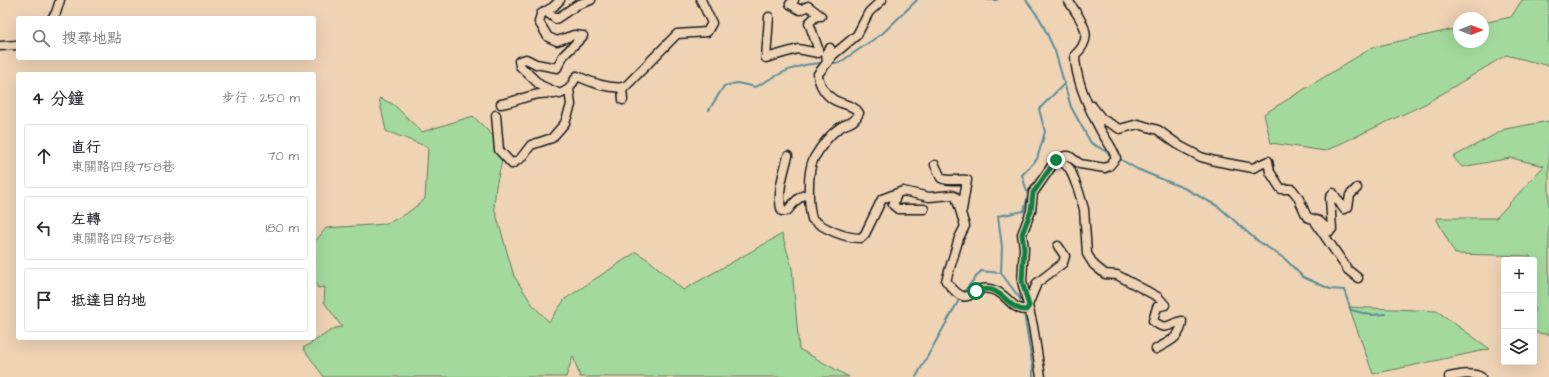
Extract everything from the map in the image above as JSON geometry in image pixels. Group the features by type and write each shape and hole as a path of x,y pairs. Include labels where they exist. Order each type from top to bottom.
{"street":[{"path":"54,16 60,0"},
{"path":"560,0 541,14 539,22 548,37 557,41 574,36 583,36 563,56 557,68 536,64 523,59 519,61 520,66 540,85 560,94"},
{"path":"546,11 556,19 577,5 591,0"},
{"path":"501,104 517,101 539,93 560,94 569,89 577,76 594,83 616,88 625,87 652,62 676,34 707,32 712,23 701,0"},
{"path":"794,0 790,4 793,7 800,10 808,6 820,16 816,16 809,23 818,48 818,53"},
{"path":"882,0 869,12 856,35 833,55 818,74 820,84 835,102 854,108 859,113 852,123 840,127 835,131 814,158 809,194 812,219 822,226 852,238 861,238 865,234 882,199 903,191 929,197 952,195 956,197 965,226 958,238 946,281 956,295 961,297 967,297 976,291 988,289 997,291 1020,310 1026,310 1029,306 1037,283 1063,264 1065,256 1058,246"},
{"path":"1041,377 1029,306 1022,281 1024,248 1022,234 1031,211 1033,193 1056,160 1069,156 1080,164 1105,168 1109,166 1115,155 1094,119 1075,68 1075,55 1084,47 1086,35 1084,28 1068,0"},
{"path":"769,17 766,58 798,49 818,53 827,63"},
{"path":"0,46 16,45"},
{"path":"827,63 826,53 830,48"},
{"path":"622,87 623,100"},
{"path":"496,116 499,150 512,164 521,158 531,144 552,138 565,123 571,105 569,89"},
{"path":"1088,102 1102,119 1120,129 1138,124 1158,130 1180,146 1201,157 1253,168 1268,161 1270,172 1281,189 1292,189 1298,197 1307,217 1316,223 1348,270 1358,278"},
{"path":"788,156 781,194 780,206 782,211 787,211 798,199 809,194"},
{"path":"1059,159 1070,169 1078,189 1084,209 1087,254 1094,265 1105,274 1117,275 1158,297 1165,305 1157,307 1153,321 1161,327 1169,327 1182,321 1181,326 1172,341 1156,349"},
{"path":"936,165 941,178 946,180 967,180 961,213"},
{"path":"1307,217 1319,221 1330,231 1332,229 1330,198 1334,193 1344,208 1348,207 1350,195 1357,188"},
{"path":"897,194 893,204 898,208 924,209"},
{"path":"1449,377 1463,374 1477,375 1481,377"}],"green space":[{"path":"1522,0 1549,0 1549,66 1506,55 1425,104 1325,151 1271,143 1264,114 1373,47 1453,29 1453,48 1489,48 1489,22 1511,17"},
{"path":"379,98 393,104 422,132 473,116 505,148 496,186 494,207 514,276 532,304 549,322 565,299 636,252 650,261 683,290 782,234 792,268 799,349 849,377 580,377 573,356 566,377 324,377 303,348 335,328 342,327 324,302 325,287 318,288 316,284 316,240 326,228 386,224 406,214 425,199 428,147 386,131"},
{"path":"1549,121 1549,335 1537,333 1537,257 1455,254 1436,218 1496,218 1544,166 1511,158 1462,167 1453,157 1505,129"},
{"path":"1349,307 1437,311 1490,349 1373,374"}],"waterway":[{"path":"830,63 839,63 883,33 917,0"},
{"path":"987,0 997,0"},
{"path":"1026,0 1040,19 1055,51 1071,107 1091,143 1111,154"},
{"path":"709,110 724,86 737,83 756,87 788,70 815,63 824,63"},
{"path":"962,294 981,271 1001,273 1002,247 998,216 1024,211 1028,195 1022,175 1037,159 1045,132 1039,109 1065,83"},
{"path":"1118,158 1137,169 1186,189 1219,207 1255,239 1285,259 1303,277 1330,289 1344,290 1351,310 1371,315 1385,314"},
{"path":"1001,273 1021,300 1023,307"},
{"path":"916,377 960,298"},
{"path":"1024,313 1033,377"}],"route":[{"path":"976,291 982,289 997,291 1020,310 1026,310 1029,306 1022,281 1024,248 1022,234 1031,211 1033,193 1037,185 1056,160"}]}
